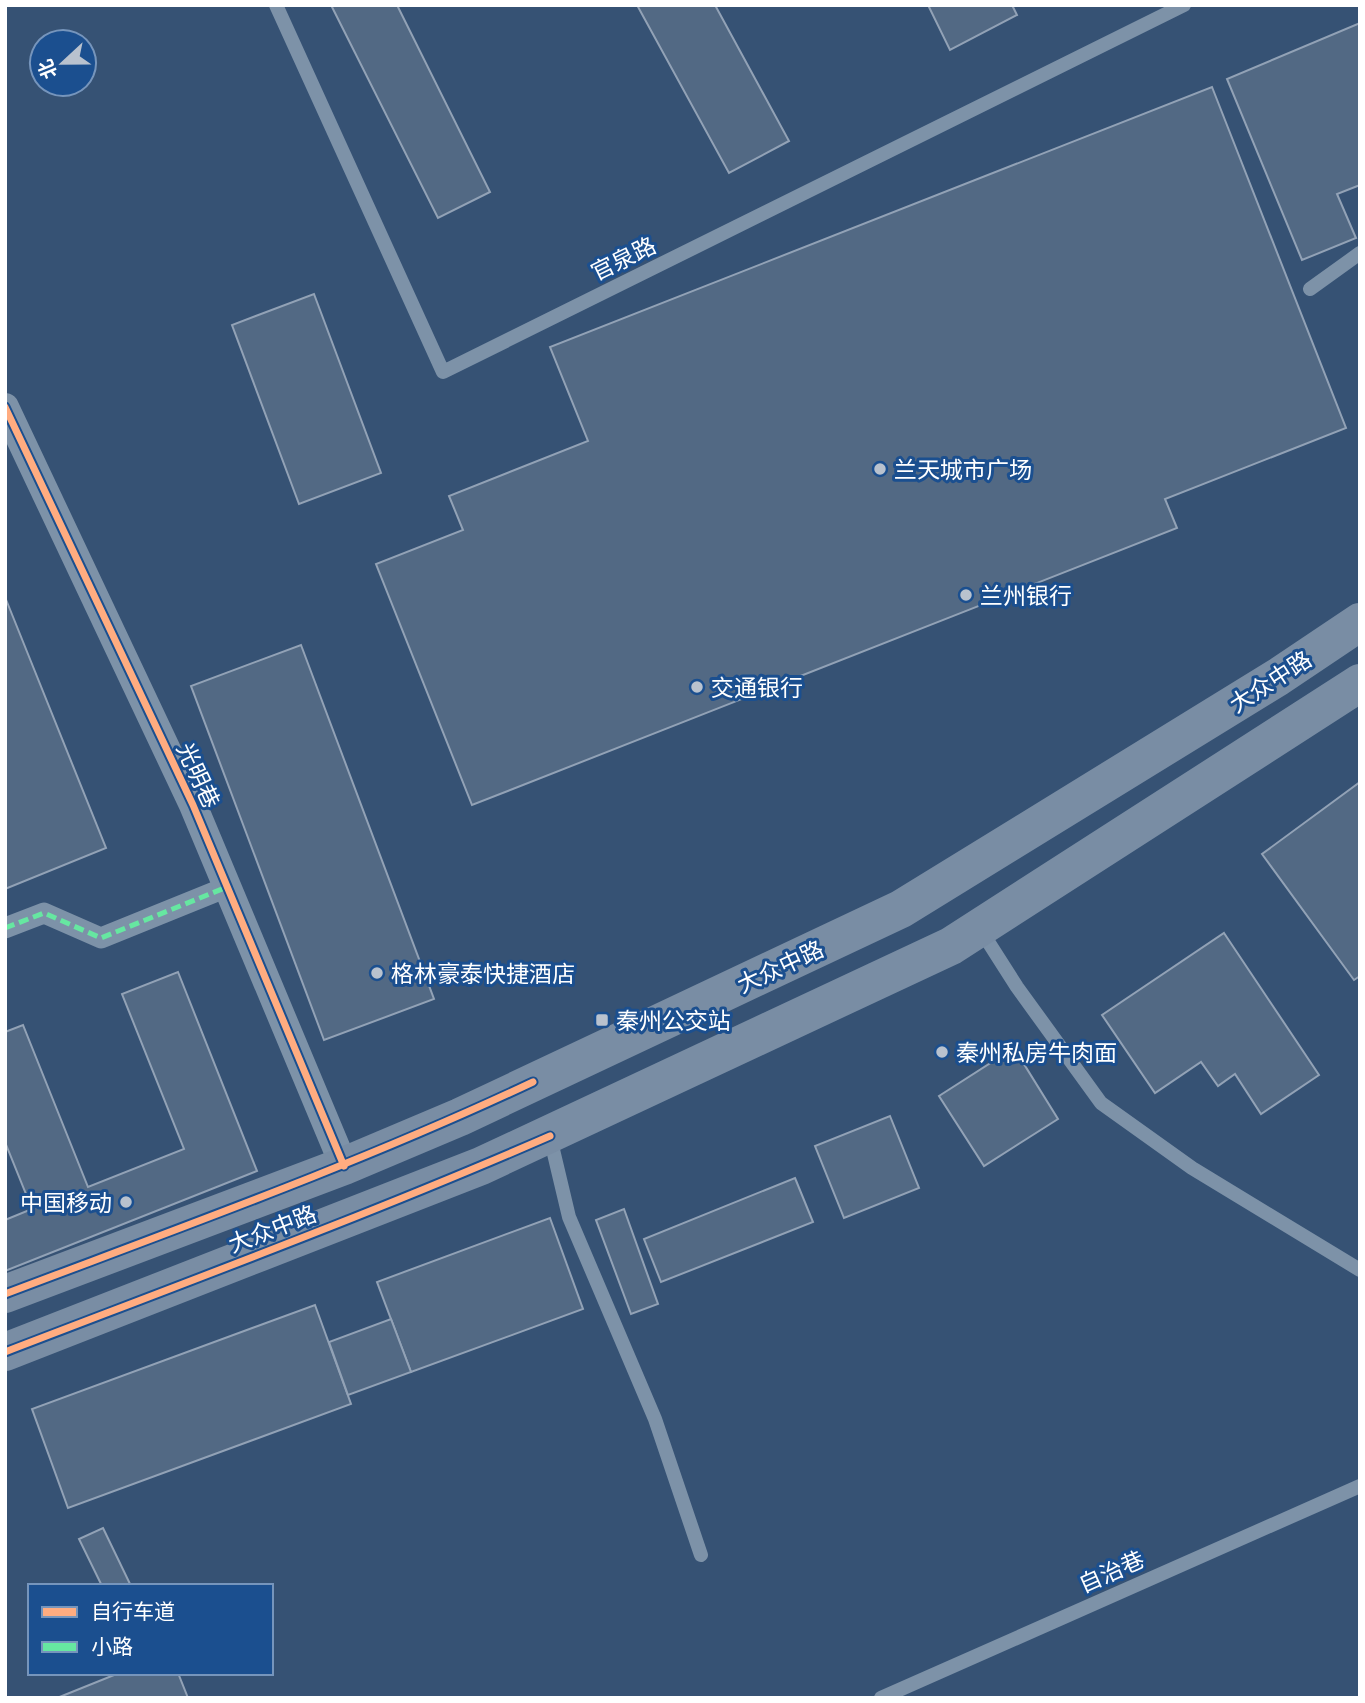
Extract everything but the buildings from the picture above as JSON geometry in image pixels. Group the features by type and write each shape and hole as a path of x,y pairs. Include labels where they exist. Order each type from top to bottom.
{"main road":[{"name":"大众中路","path":"5,1294 344,1166 460,1117 901,909 1278,677 1360,622"},
{"name":"大众中路","path":"5,1352 481,1166 951,946 1360,683"}],"street":[{"name":"光明巷","path":"5,407 193,805 344,1166"},
{"path":"5,928 44,913 101,938 227,887"}],"lane":[{"name":"官泉路","path":"276,5 443,372 1184,5"},
{"path":"1310,289 1360,253"},
{"path":"979,928 1017,988 1101,1103 1192,1168 1360,1270"},
{"path":"550,1136 569,1217 655,1419 701,1555"},
{"name":"自治巷","path":"881,1698 1360,1486"}],"marked path":[{"path":"5,928 44,913 101,938 227,887"}],"cycle path":[{"path":"5,407 193,805 344,1166"},
{"path":"5,1294 337,1167 533,1082"},
{"path":"5,1352 347,1220 550,1136"}],"place":[{"name":"兰天城市广场","path":"880,469"},
{"name":"兰州银行","path":"966,595"},
{"name":"交通银行","path":"697,687"},
{"name":"格林豪泰快捷酒店","path":"377,973"},
{"name":"秦州公交站","path":"602,1020"},
{"name":"秦州私房牛肉面","path":"942,1052"},
{"name":"中国移动","path":"126,1202"}]}
